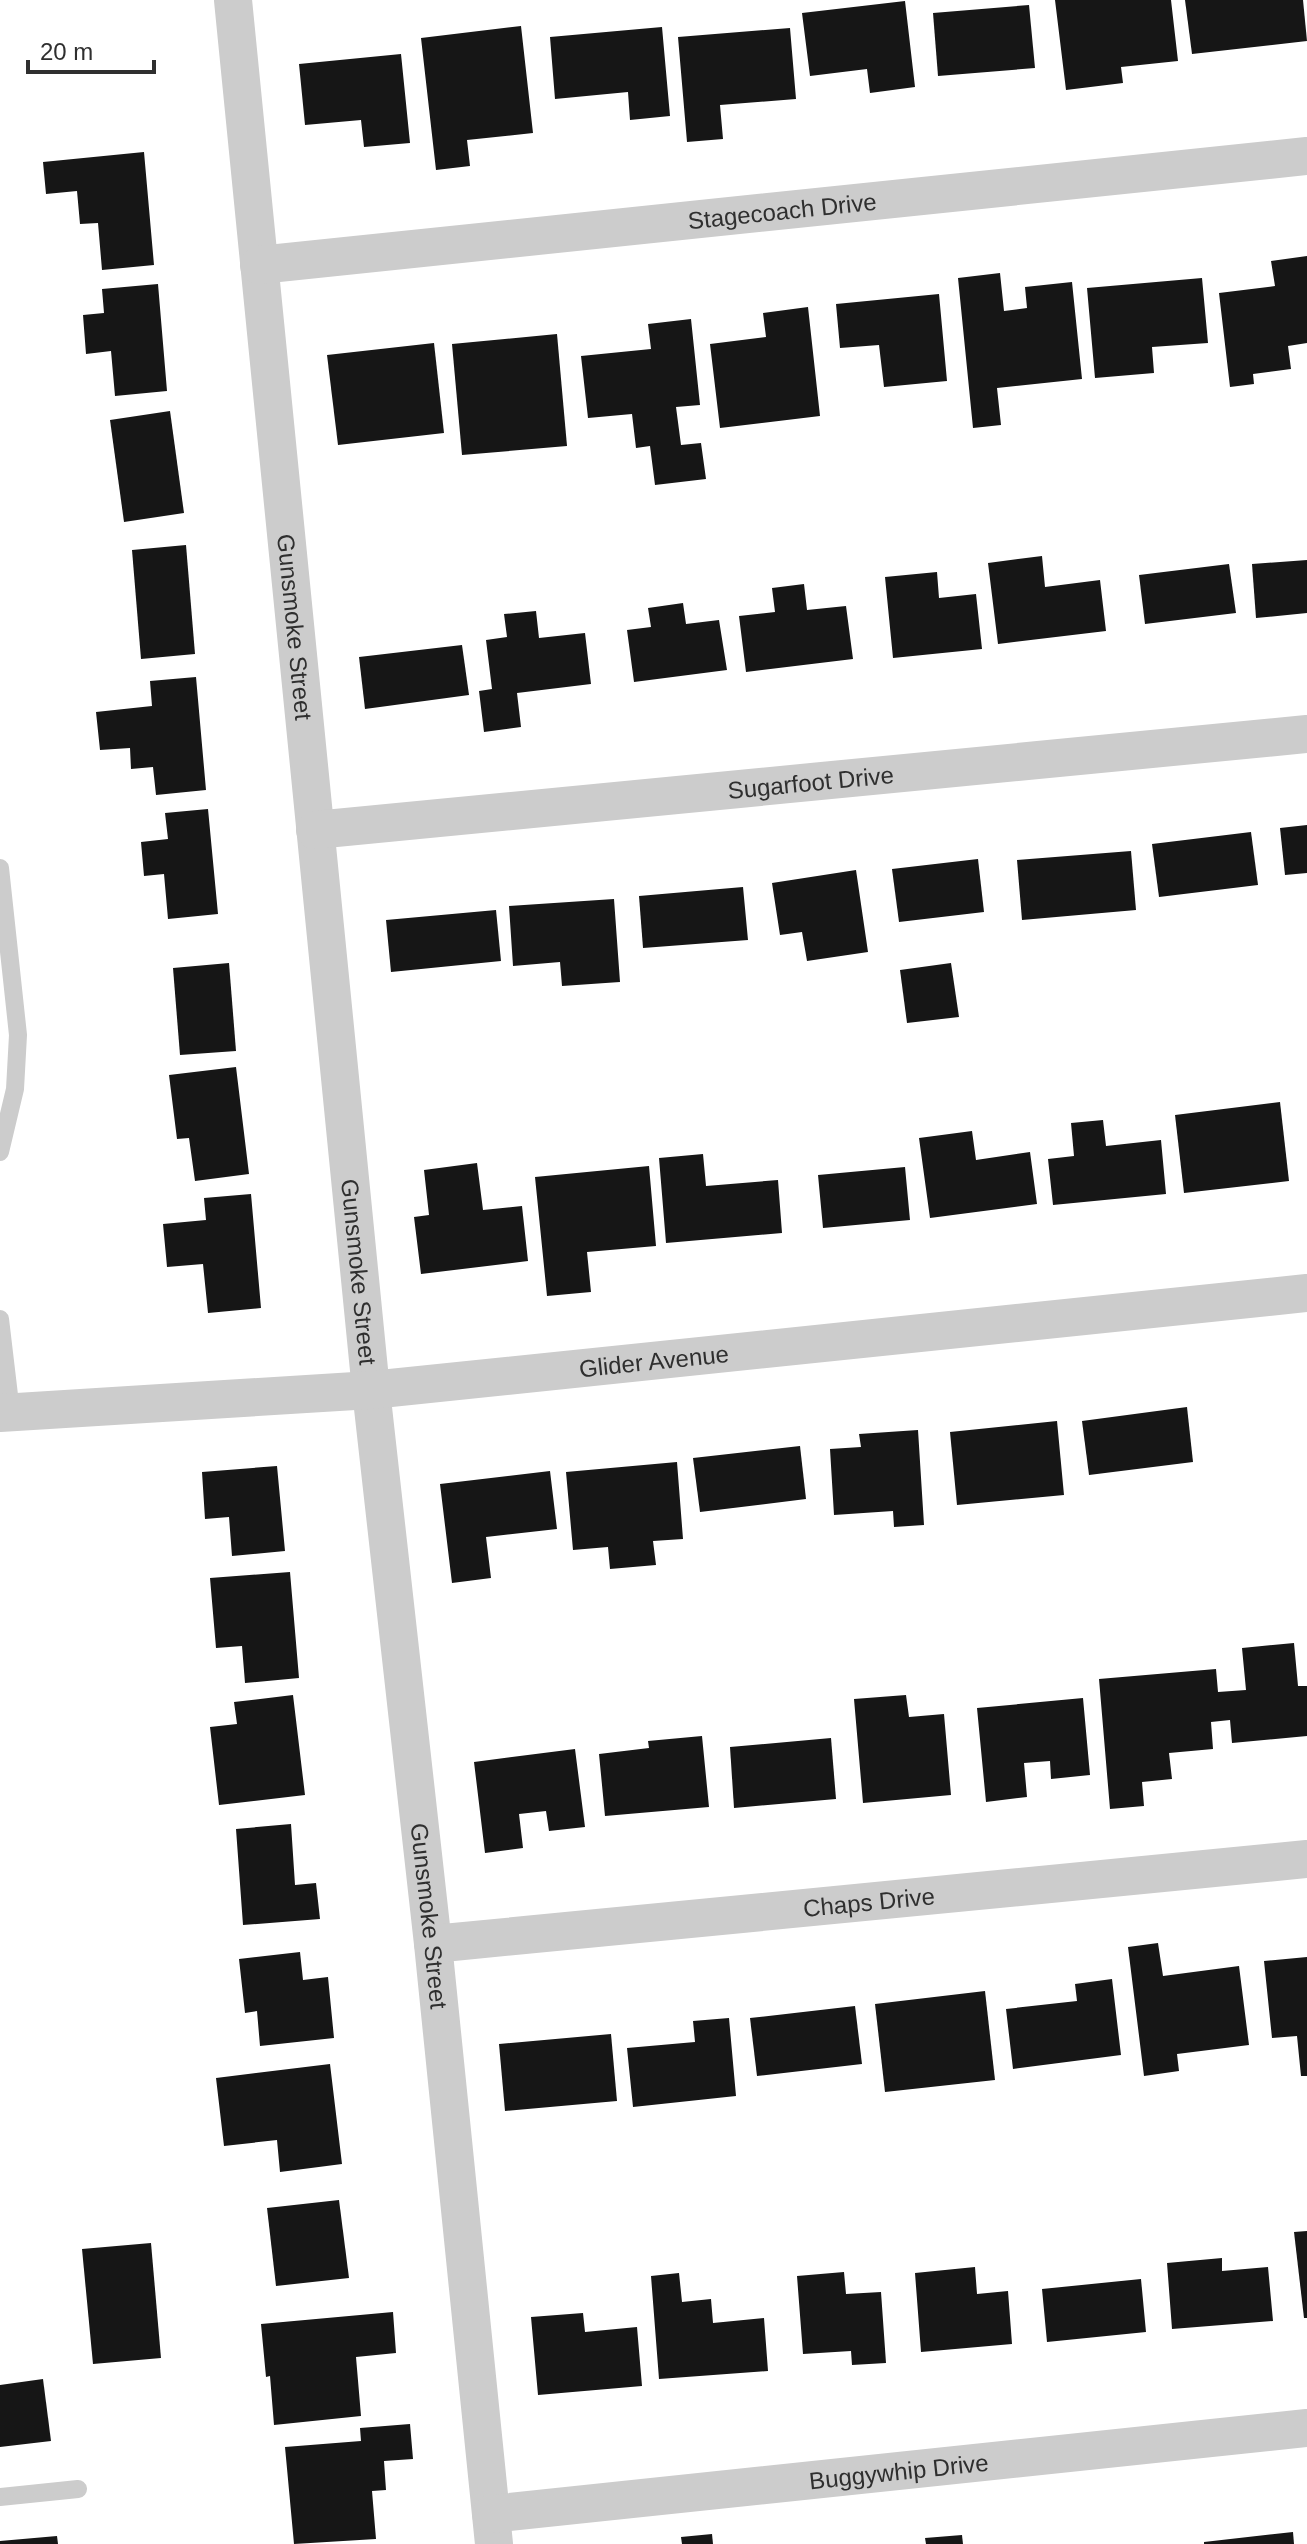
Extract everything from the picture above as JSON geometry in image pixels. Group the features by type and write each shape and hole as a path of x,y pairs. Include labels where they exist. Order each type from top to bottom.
{"street":[{"name":"Gunsmoke Street","path":"233,0 371,1390 433,1944 492,2529"},
{"name":"Stagecoach Drive","path":"259,265 1307,156"},
{"name":"Sugarfoot Drive","path":"315,830 1307,734"},
{"name":"Glider Avenue","path":"6,1412 371,1390 1307,1293"},
{"name":"Chaps Drive","path":"433,1944 1307,1859"},
{"name":"Buggywhip Drive","path":"492,2529 1307,2428"}],"lane":[{"path":"0,868 18,1035 15,1089 0,1152"},
{"path":"0,1319 6,1412"},
{"path":"0,2497 78,2489"}],"building":[{"path":"1055,0 1171,0 1178,61 1121,67 1123,83 1066,90"},
{"path":"1185,0 1303,0 1307,41 1192,54"},
{"path":"905,1 915,87 870,93 867,69 810,76 802,13"},
{"path":"1029,5 1035,68 938,76 933,13"},
{"path":"521,26 533,133 467,140 470,166 436,170 421,38"},
{"path":"662,27 670,116 630,120 628,92 555,99 550,37"},
{"path":"790,28 796,99 720,105 723,139 687,142 678,37"},
{"path":"401,54 410,143 364,147 361,120 305,125 299,64"},
{"path":"144,152 154,265 102,270 98,223 80,224 77,191 46,194 43,162"},
{"path":"1307,256 1307,343 1288,346 1291,369 1253,374 1254,384 1230,387 1219,293 1275,286 1271,261"},
{"path":"1000,273 1004,311 1027,308 1025,287 1072,282 1082,379 997,388 1001,425 973,428 958,278"},
{"path":"1202,278 1208,343 1152,347 1154,373 1095,378 1087,288"},
{"path":"158,284 167,391 115,396 111,351 86,354 83,315 104,313 102,289"},
{"path":"939,294 947,381 884,387 879,345 840,348 836,304"},
{"path":"808,307 820,416 720,428 710,344 766,337 763,313"},
{"path":"691,319 700,405 676,407 681,445 701,443 706,479 655,485 650,446 636,448 632,414 588,418 581,356 651,349 648,324"},
{"path":"557,334 567,446 462,455 452,344"},
{"path":"434,343 444,433 338,445 327,355"},
{"path":"170,411 184,513 124,522 110,420"},
{"path":"186,545 195,654 141,659 132,550"},
{"path":"1042,556 1045,587 1100,580 1106,631 998,644 988,563"},
{"path":"1307,560 1307,613 1256,618 1252,564"},
{"path":"1229,564 1236,613 1145,624 1139,575"},
{"path":"937,572 939,598 976,594 982,649 893,658 885,577"},
{"path":"804,584 807,610 846,606 853,659 746,672 739,616 775,612 772,588"},
{"path":"683,603 686,624 719,620 727,670 634,682 627,630 651,627 648,608"},
{"path":"536,611 539,638 585,633 591,684 517,693 521,727 484,732 479,691 492,689 486,640 507,637 504,614"},
{"path":"462,645 469,695 365,709 359,657"},
{"path":"196,677 206,790 156,795 153,767 131,769 130,748 100,750 96,712 152,706 150,681"},
{"path":"208,809 218,914 168,919 164,874 144,876 141,842 168,839 165,813"},
{"path":"1307,825 1307,873 1285,875 1280,828"},
{"path":"1251,832 1258,885 1159,897 1152,844"},
{"path":"1131,851 1136,910 1022,920 1017,860"},
{"path":"978,859 984,912 899,922 892,869"},
{"path":"856,870 868,952 807,961 802,932 780,935 772,883"},
{"path":"743,887 748,940 643,948 639,896"},
{"path":"614,899 620,982 562,986 560,962 513,966 509,906"},
{"path":"496,910 501,961 391,972 386,920"},
{"path":"229,963 236,1051 180,1055 173,968"},
{"path":"951,963 959,1017 907,1023 900,970"},
{"path":"236,1067 249,1174 195,1181 189,1138 177,1139 169,1075"},
{"path":"1280,1102 1289,1181 1184,1193 1175,1115"},
{"path":"1103,1120 1106,1146 1161,1140 1166,1194 1053,1205 1048,1159 1074,1156 1071,1123"},
{"path":"972,1131 976,1160 1030,1152 1037,1204 930,1218 919,1138"},
{"path":"703,1154 706,1186 778,1180 782,1233 666,1243 659,1158"},
{"path":"477,1163 483,1210 522,1206 528,1261 421,1274 414,1217 429,1215 424,1170"},
{"path":"649,1166 656,1246 587,1252 591,1292 547,1296 535,1177"},
{"path":"905,1167 910,1220 823,1228 818,1175"},
{"path":"251,1194 261,1308 208,1313 203,1264 167,1267 163,1224 206,1220 204,1198"},
{"path":"1187,1407 1193,1462 1089,1475 1082,1421"},
{"path":"1057,1421 1064,1495 957,1505 950,1432"},
{"path":"918,1430 924,1525 894,1527 893,1511 834,1515 830,1449 861,1447 859,1434"},
{"path":"800,1446 806,1499 700,1512 693,1458"},
{"path":"677,1462 683,1539 653,1541 656,1565 610,1569 608,1547 573,1550 566,1472"},
{"path":"277,1466 285,1551 232,1556 229,1517 205,1519 202,1472"},
{"path":"550,1471 557,1529 486,1537 491,1578 452,1583 440,1484"},
{"path":"290,1572 299,1678 245,1683 242,1646 216,1648 210,1578"},
{"path":"1294,1643 1298,1686 1307,1686 1307,1736 1232,1743 1230,1720 1211,1722 1213,1749 1169,1753 1172,1779 1142,1782 1144,1806 1110,1809 1099,1679 1216,1669 1218,1692 1246,1690 1242,1648"},
{"path":"293,1695 305,1795 219,1805 210,1727 237,1724 234,1702"},
{"path":"906,1695 909,1717 944,1714 951,1795 863,1803 854,1699"},
{"path":"1083,1698 1090,1775 1051,1779 1050,1761 1024,1763 1027,1797 986,1802 977,1708"},
{"path":"702,1736 709,1807 605,1816 599,1754 649,1748 648,1741"},
{"path":"831,1738 836,1799 734,1808 730,1747"},
{"path":"575,1749 585,1827 549,1831 546,1811 519,1814 523,1848 485,1853 474,1762"},
{"path":"291,1824 295,1885 316,1883 320,1919 243,1925 236,1829"},
{"path":"1158,1943 1163,1976 1239,1966 1249,2045 1177,2054 1179,2071 1144,2076 1128,1947"},
{"path":"300,1952 303,1980 328,1977 334,2038 260,2046 257,2011 245,2013 239,1959"},
{"path":"1307,1957 1307,2076 1301,2076 1297,2036 1272,2038 1264,1961"},
{"path":"1112,1979 1121,2055 1013,2069 1006,2009 1077,2001 1075,1984"},
{"path":"985,1991 995,2080 885,2092 875,2004"},
{"path":"855,2006 862,2064 757,2076 750,2018"},
{"path":"729,2018 736,2096 633,2107 627,2048 695,2042 693,2021"},
{"path":"611,2034 617,2101 505,2111 499,2044"},
{"path":"330,2064 342,2164 280,2172 277,2140 224,2146 216,2078"},
{"path":"339,2200 349,2278 276,2286 267,2208"},
{"path":"1307,2231 1307,2318 1304,2318 1294,2232"},
{"path":"151,2243 161,2358 93,2364 82,2249"},
{"path":"1222,2258 1222,2271 1268,2267 1273,2321 1172,2329 1167,2263"},
{"path":"975,2267 977,2294 1008,2291 1012,2344 921,2352 915,2273"},
{"path":"844,2272 846,2294 881,2292 886,2363 852,2365 851,2351 803,2354 797,2276"},
{"path":"679,2273 682,2302 711,2299 713,2323 764,2318 768,2371 659,2379 651,2276"},
{"path":"1141,2279 1146,2332 1047,2342 1042,2289"},
{"path":"393,2312 396,2353 356,2357 361,2416 274,2425 261,2324"},
{"path":"583,2313 585,2332 637,2327 642,2386 538,2395 531,2317"},
{"path":"43,2379 51,2441 0,2447 0,2385"},
{"path":"410,2424 413,2459 384,2461 386,2490 372,2491 376,2539 294,2544 285,2447 361,2441 360,2428"},
{"path":"1293,2532 1294,2544 1204,2544 1204,2542"},
{"path":"712,2534 713,2544 682,2544 681,2537"},
{"path":"962,2535 963,2544 926,2544 925,2538"},
{"path":"57,2536 58,2544 0,2544 0,2541"}]}
